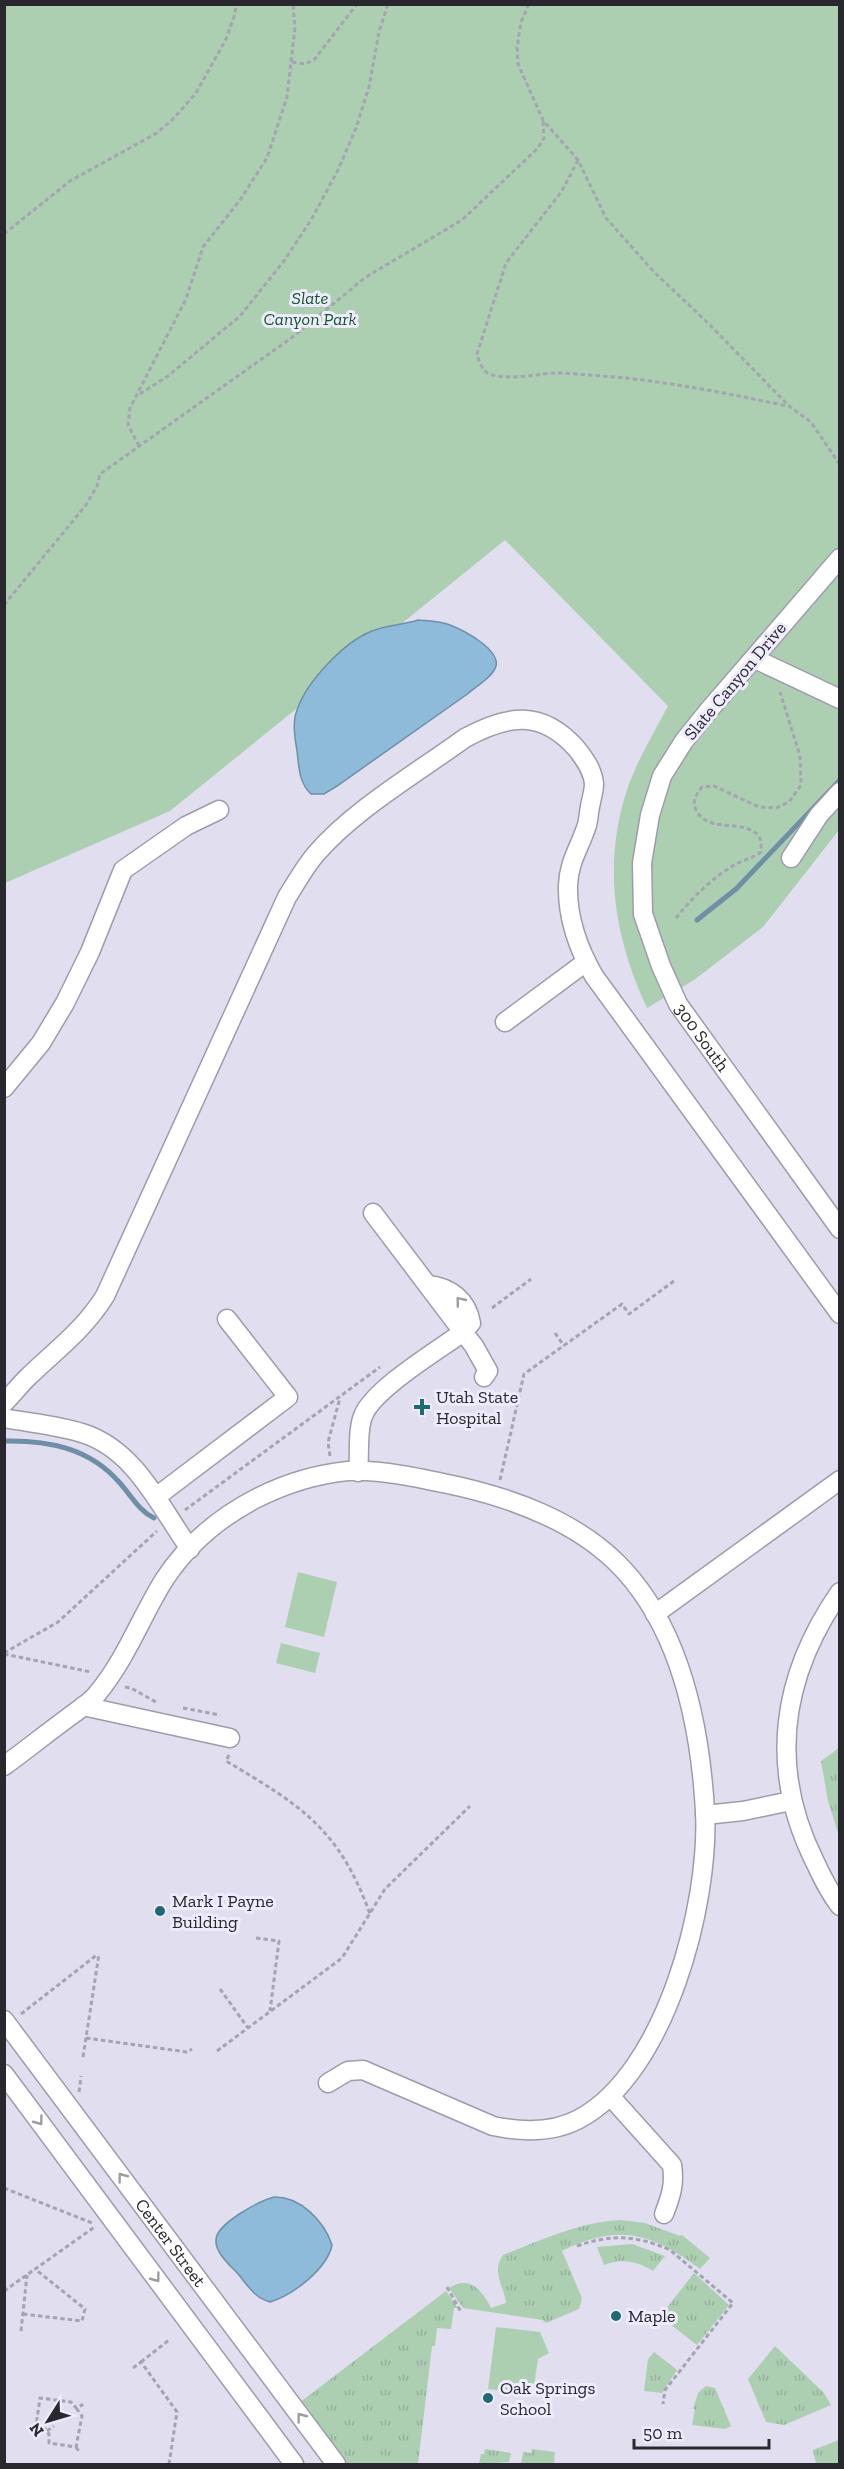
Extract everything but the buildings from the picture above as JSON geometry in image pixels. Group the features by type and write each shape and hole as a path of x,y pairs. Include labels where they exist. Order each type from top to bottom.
{"street":[{"name":"Slate Canyon Drive","path":"650,815 662,776 684,741 840,558"},
{"path":"755,659 840,699"},
{"path":"4,1403 27,1378 73,1338 91,1318 105,1296 287,897 302,873 329,840 357,816 465,738 505,721 537,721 552,726 566,737 590,768 594,785 587,824 570,863 568,886 574,934 586,962 840,1314"},
{"path":"791,858 819,815 840,792"},
{"path":"4,1088 41,1043 64,1003 90,952 123,870 186,826 219,810"},
{"name":"300 South","path":"650,815 642,863 643,914 661,966 678,1004 840,1229"},
{"path":"504,1022 586,962"},
{"path":"373,1213 482,1358 488,1371 484,1377"},
{"path":"156,1497 288,1397 227,1319"},
{"path":"358,1472 362,1416 370,1404 382,1391 463,1332"},
{"path":"4,1418 83,1433 111,1447 132,1466 156,1497 190,1550"},
{"path":"4,1766 95,1697 116,1667 163,1582 202,1535 227,1515 274,1490 313,1478 358,1472 446,1484 496,1496 560,1522 590,1540 617,1563 655,1614 679,1669 693,1713 702,1768 705,1815 702,1875 696,1912 661,2021 643,2055 611,2097 577,2120 556,2127 516,2131 493,2126 363,2070 348,2071 328,2083"},
{"path":"655,1614 840,1480"},
{"path":"840,1593 822,1618 800,1664 789,1711 786,1765 791,1801 806,1844 831,1895 840,1906"},
{"path":"83,1706 230,1738"},
{"path":"705,1815 743,1811 791,1801"},
{"name":"Center Street","path":"9,2020 336,2464"},
{"name":"Center Street","path":"4,2074 103,2220 134,2248 294,2464"},
{"path":"611,2097 672,2165 674,2187 664,2214"},
{"path":"134,2248 160,2228"}],"path":[{"path":"4,234 70,181 157,133 174,118 206,77 229,32 236,4"},
{"path":"139,446 129,425 130,408 139,395 186,299 203,247 240,200 267,158 287,97 295,28 293,4"},
{"path":"292,62 305,63 314,60 357,4"},
{"path":"139,395 168,376 240,316 284,261 311,220 338,170 356,128 369,87 379,32 388,4"},
{"path":"529,4 521,22 517,48 518,64 543,120 578,160 606,218 654,272 708,323 789,406 811,422 840,465"},
{"path":"4,605 87,505 97,486 100,474 294,336 366,277 462,220 538,148 544,138 543,120"},
{"path":"578,160 562,191 506,263 477,354 480,364 489,375 515,377 558,373 635,378 686,385 789,406"},
{"path":"676,918 687,904 715,880 736,864 753,858 761,852 761,842 756,834 730,825 703,820 694,807 695,796 702,787 714,786 759,807 776,808 789,802 801,785 800,756 778,686"},
{"path":"492,1308 531,1279"},
{"path":"496,1496 524,1374 622,1304 629,1314 674,1281 672,1279"},
{"path":"555,1333 564,1346"},
{"path":"176,1516 385,1364"},
{"path":"331,1461 328,1442 340,1396"},
{"path":"4,1653 58,1622 162,1527"},
{"path":"4,1653 95,1673"},
{"path":"123,1687 131,1688 155,1702 166,1704"},
{"path":"177,1706 220,1715"},
{"path":"230,1738 229,1755 225,1761 285,1796 332,1838 349,1864 370,1914"},
{"path":"217,2051 342,1958 385,1888 470,1806"},
{"path":"256,1938 279,1941 270,2011"},
{"path":"9,2020 98,1954 83,2057"},
{"path":"220,1989 248,2028"},
{"path":"86,2038 187,2052 192,2049"},
{"path":"4,2188 103,2220"},
{"path":"4,2291 103,2220"},
{"path":"577,2246 599,2238 619,2237 638,2238 658,2245 670,2250 733,2303 664,2390 663,2404"},
{"path":"23,2314 82,2321 85,2309 35,2269"},
{"path":"21,2331 27,2275"},
{"path":"447,2287 461,2312"},
{"path":"134,2368 169,2340"},
{"path":"141,2362 177,2412 169,2464"},
{"path":"36,2394 40,2398 71,2402 77,2409 82,2416 76,2447 80,2453"},
{"path":"40,2398 36,2426 45,2429 49,2443 76,2447"},
{"path":"77,2409 83,2404"},
{"path":"47,2432 54,2426"}],"green space":[{"name":"Slate Canyon Park","path":"5,5 839,5 839,830 763,927 694,980 647,1008 626,953 615,898 616,841 629,784 668,706 505,540 170,811 5,883"},
{"path":"298,1572 337,1582 324,1637 285,1627"},
{"path":"281,1643 320,1653 315,1673 276,1663"},
{"path":"839,1748 839,1836 828,1801 821,1761"},
{"path":"621,2220 645,2223 682,2235 710,2258 700,2269 666,2247 634,2236 618,2235 582,2242 562,2251 582,2298 579,2309 546,2323 543,2320 463,2308 449,2288 456,2284 469,2284 484,2295 491,2308 506,2303 498,2273 503,2255 575,2228"},
{"path":"632,2244 665,2256 653,2271 629,2262 604,2265 597,2247"},
{"path":"694,2273 729,2305 697,2345 666,2321 666,2309"},
{"path":"446,2291 458,2308 454,2308 451,2329 437,2328 435,2346 432,2346 418,2464 345,2464 299,2403"},
{"path":"496,2327 540,2332 549,2353 538,2359 534,2386 512,2383 511,2392 488,2389"},
{"path":"775,2346 824,2393 831,2405 784,2425 766,2422 748,2379"},
{"path":"654,2352 677,2370 662,2393 644,2391 648,2359"},
{"path":"706,2386 715,2388 731,2426 725,2429 692,2425 695,2409 693,2409 698,2393"},
{"path":"839,2440 839,2464 816,2464 813,2450"},
{"path":"485,2449 511,2453 509,2462 479,2464 481,2454 484,2454"},
{"path":"532,2449 555,2452 554,2464 521,2464 523,2452 531,2453"}],"water":[{"path":"418,620 446,624 479,641 487,647 496,660 494,670 488,678 466,695 337,786 324,794 311,794 300,774 294,725 295,715 309,687 339,653 361,636 378,629"},
{"path":"274,2197 302,2205 323,2227 332,2245 323,2263 308,2280 289,2294 270,2302 256,2295 228,2263 218,2250 216,2240 218,2234 230,2220 249,2208"}],"waterway":[{"path":"697,920 736,889 840,780"},
{"path":"4,1441 36,1442 67,1448 95,1461 119,1482 139,1507 154,1518"}],"place":[{"name":"Utah State Hospital","path":"422,1407"},
{"name":"Mark I Payne Building","path":"160,1911"},
{"name":"Maple","path":"616,2316"},
{"name":"Oak Springs School","path":"488,2398"}]}
